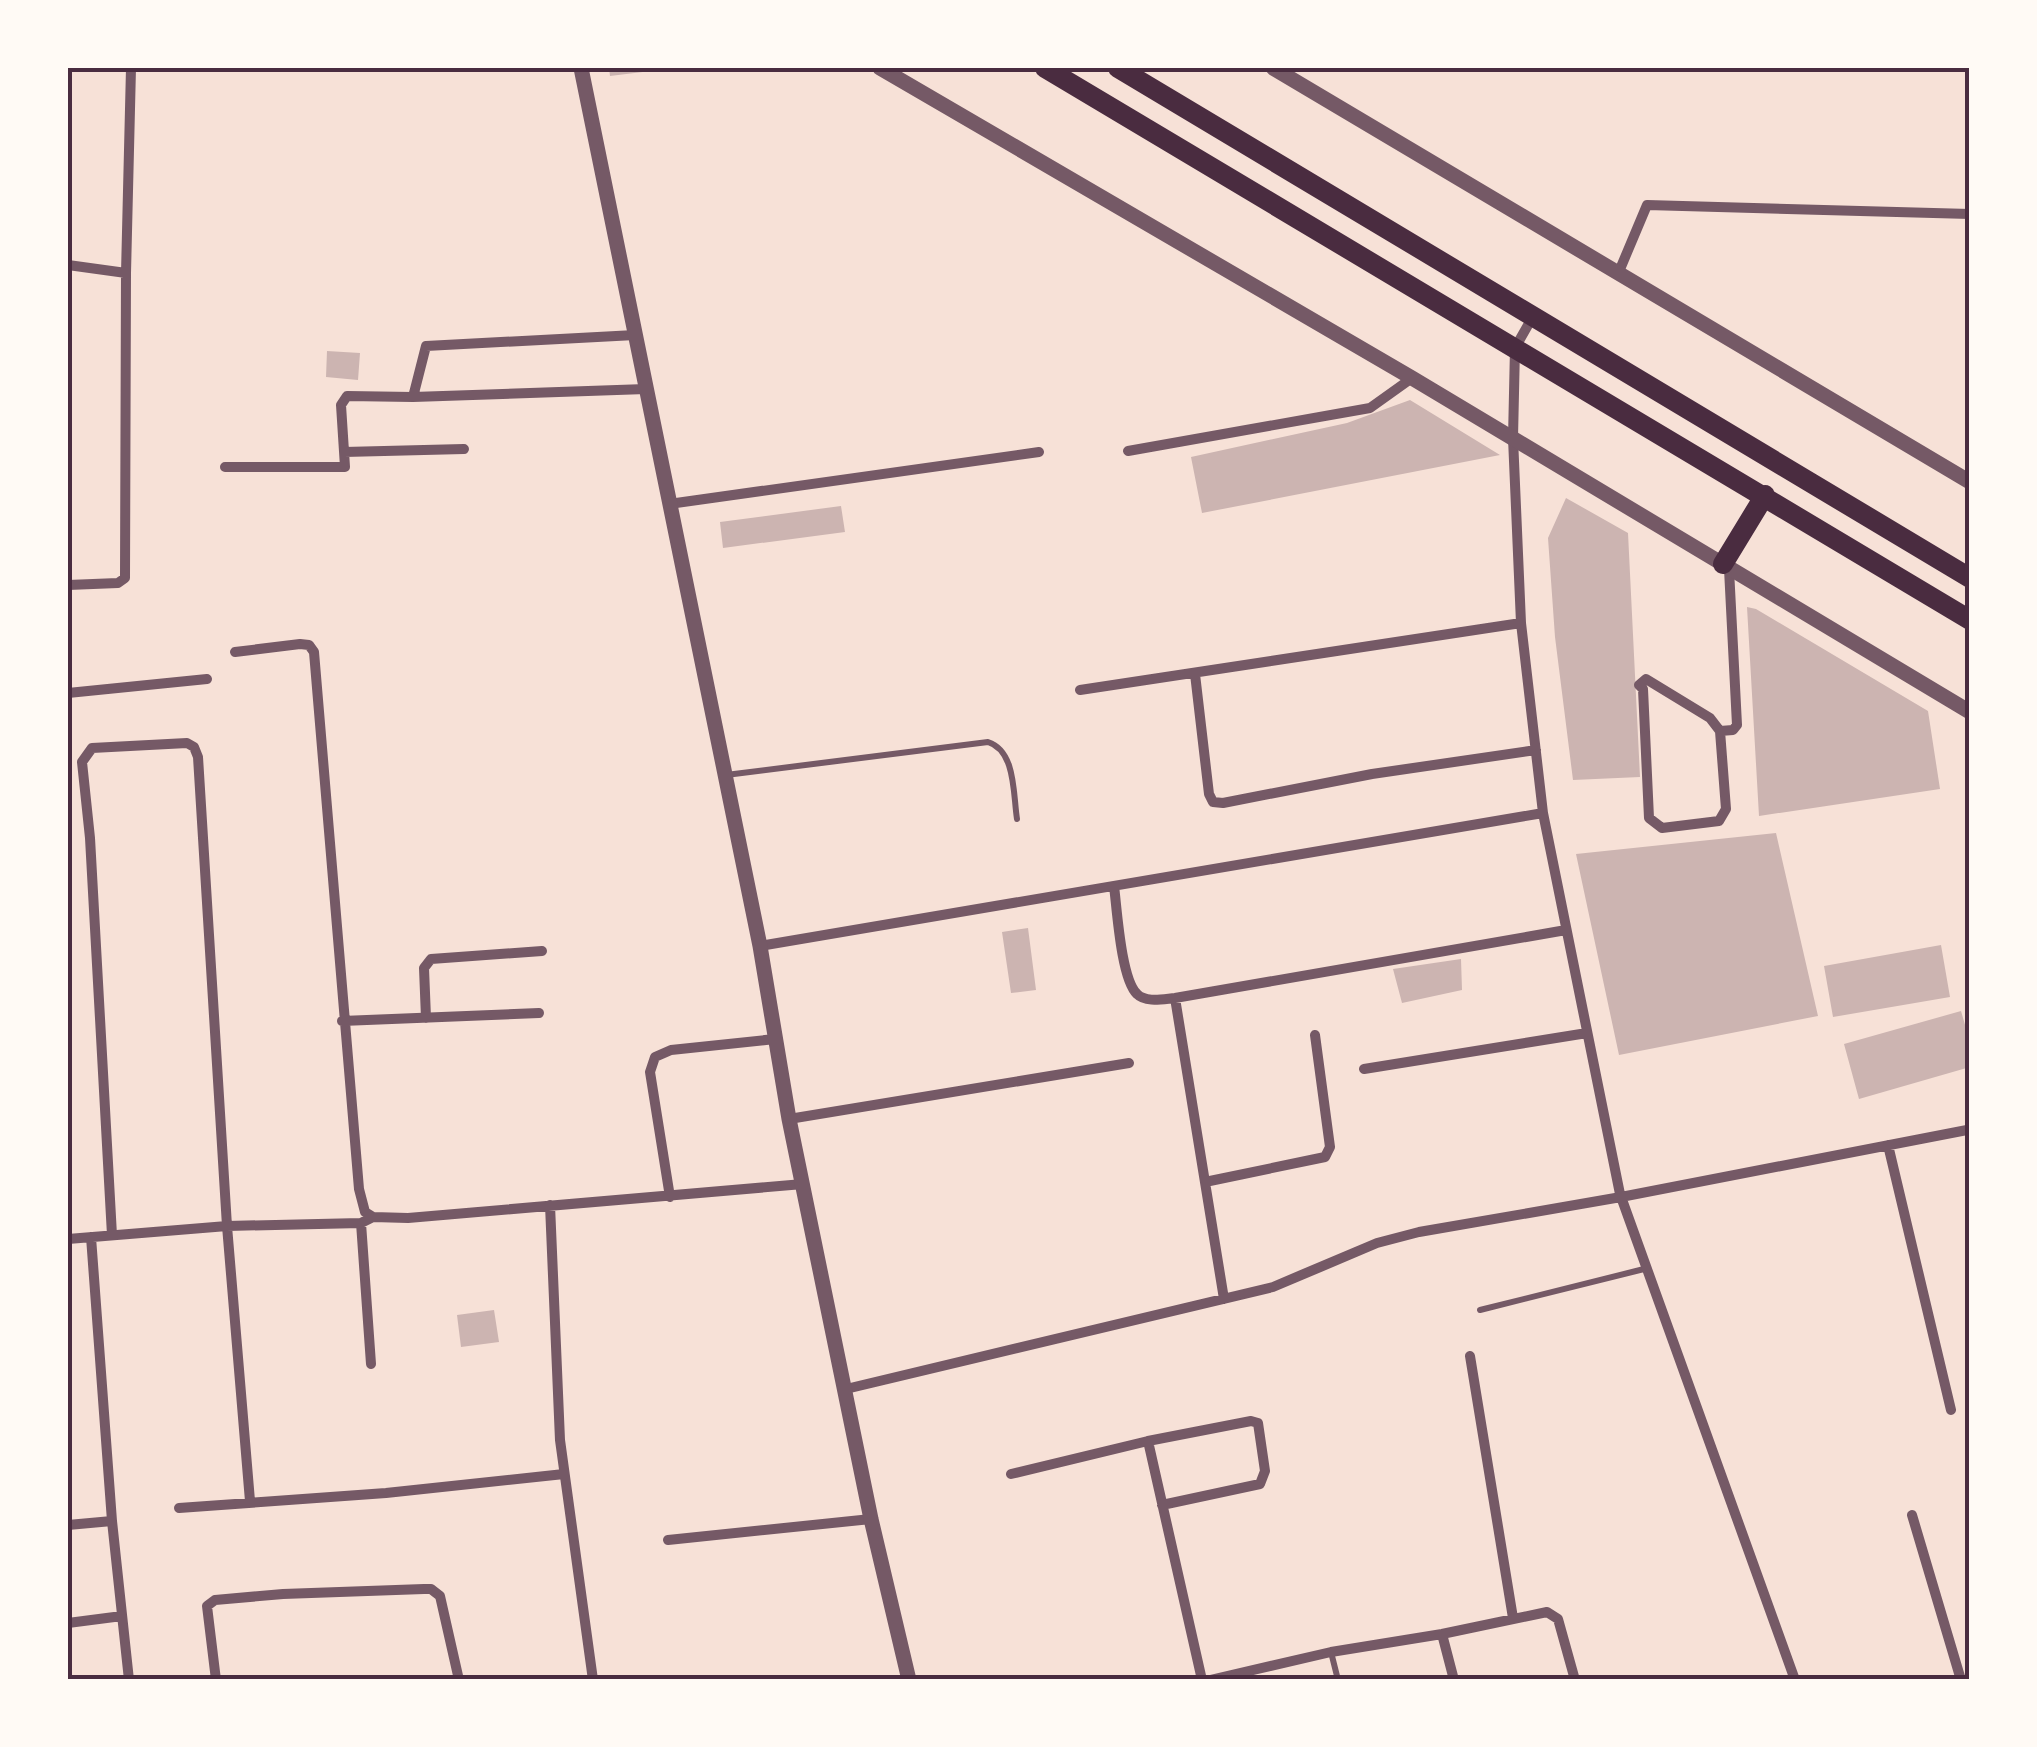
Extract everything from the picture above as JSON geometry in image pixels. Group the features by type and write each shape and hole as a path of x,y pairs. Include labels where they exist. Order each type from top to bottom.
{"highway":[{"path":"1045,68 1970,620"},
{"path":"1118,68 1970,578"},
{"path":"1726,566 1765,495"}],"street":[{"path":"68,585 118,583 126,578 126,274 132,68"},
{"path":"581,68 760,946 789,1120 871,1519 909,1680"},
{"path":"880,68 1412,378 1970,712"},
{"path":"1274,68 1970,482"},
{"path":"1618,274 1647,205 1970,214"},
{"path":"68,265 126,274"},
{"path":"1532,318 1515,348 1513,438 1521,623 1543,813 1622,1197 1795,1680"},
{"path":"413,397 426,346 635,335"},
{"path":"1128,451 1370,408 1412,378"},
{"path":"226,467 345,467 341,405 347,396 646,389"},
{"path":"344,452 464,450"},
{"path":"669,504 1040,452"},
{"path":"1720,731 1733,730 1738,725 1726,566"},
{"path":"1080,690 1521,623"},
{"path":"235,652 300,644 309,645 314,652 358,1189 365,1212 373,1217"},
{"path":"1195,674 1213,802 1536,750"},
{"path":"1646,679 1710,718 1720,731 1726,810 1723,816 1719,821 1662,828 1655,824 1650,818 1643,688 1639,684 1646,679"},
{"path":"68,693 207,680"},
{"path":"112,1235 90,838 82,762 92,748 187,743 197,752 227,1226 250,1501"},
{"path":"760,946 1543,813"},
{"path":"1114,886 1128,973 1135,992 1147,1000 1566,930"},
{"path":"426,1018 424,968 431,959 542,952"},
{"path":"1175,998 1224,1300"},
{"path":"342,1021 539,1013"},
{"path":"1364,1069 1586,1032"},
{"path":"1205,1182 1324,1157 1330,1148 1315,1034"},
{"path":"670,1197 650,1072 654,1057 671,1050 775,1039"},
{"path":"789,1120 1129,1063"},
{"path":"846,1389 1224,1300 1293,1280 1398,1237 1967,1130"},
{"path":"1888,1145 1951,1410"},
{"path":"68,1239 227,1226 361,1223 373,1217 408,1218 804,1184"},
{"path":"550,1205 564,1474 593,1680"},
{"path":"361,1223 372,1364"},
{"path":"90,1237 129,1680"},
{"path":"1470,1356 1514,1618"},
{"path":"1011,1474 1148,1440 1251,1420 1258,1423 1265,1472 1260,1484 1162,1504"},
{"path":"1148,1440 1206,1680 1243,1676 1332,1652 1547,1612 1556,1615 1575,1680"},
{"path":"179,1508 386,1493 564,1474"},
{"path":"1912,1514 1961,1680"},
{"path":"668,1540 871,1519"},
{"path":"68,1525 112,1521"},
{"path":"216,1680 207,1606 216,1600 432,1589 440,1596 459,1680"},
{"path":"68,1623 122,1616"},
{"path":"1442,1634 1454,1680"}],"lane":[{"path":"726,775 988,742 1003,750 1008,760 1017,819"},
{"path":"1480,1310 1648,1268"},
{"path":"1332,1652 1338,1680"}],"building":[{"path":"609,68 659,68 659,70 610,76"},
{"path":"327,351 360,353 358,380 326,377"},
{"path":"1410,400 1500,455 1202,513 1191,457 1347,423"},
{"path":"1566,498 1628,533 1640,777 1573,780 1555,637 1548,538"},
{"path":"841,506 845,532 723,548 720,522"},
{"path":"1747,607 1928,711 1940,789 1759,816"},
{"path":"1776,833 1818,1016 1619,1055 1576,854"},
{"path":"1028,928 1036,990 1011,993 1002,932"},
{"path":"1941,945 1950,997 1833,1017 1824,966"},
{"path":"1461,959 1462,990 1402,1003 1393,969"},
{"path":"1961,1011 1970,1042 1970,1067 1859,1099 1844,1044"},
{"path":"494,1310 499,1342 461,1347 457,1315"}]}
